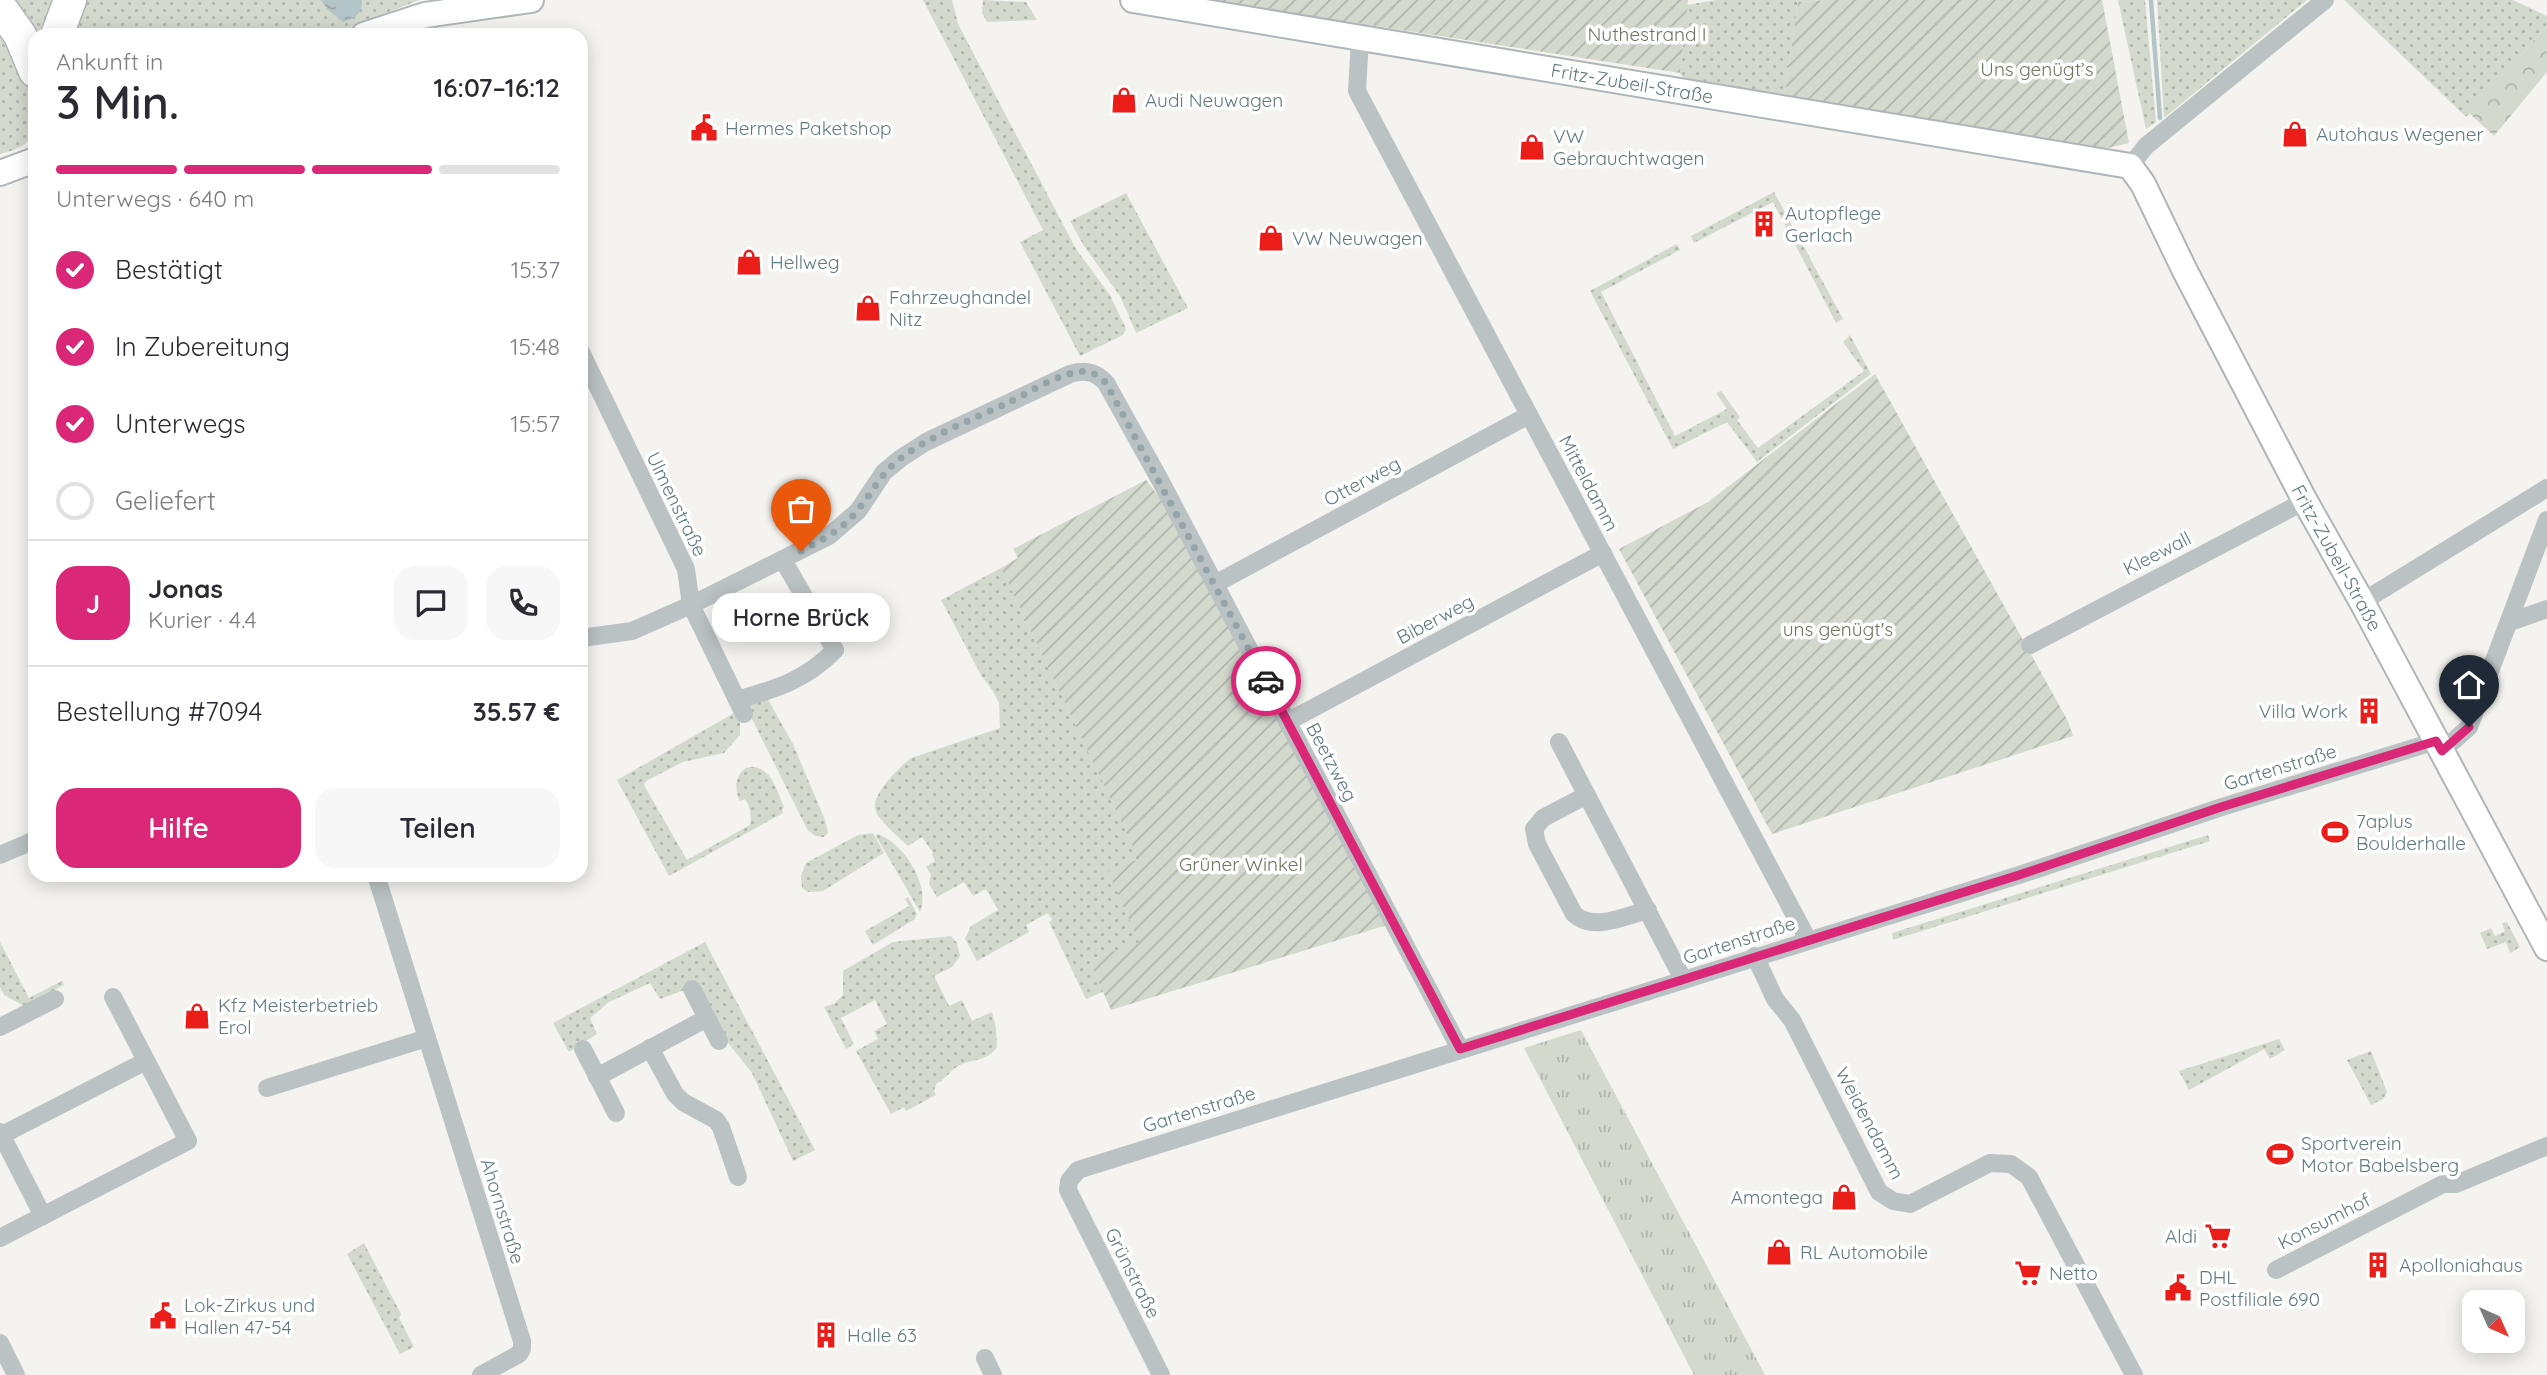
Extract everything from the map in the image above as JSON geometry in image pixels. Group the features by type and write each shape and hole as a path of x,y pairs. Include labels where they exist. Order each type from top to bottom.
{"highway":[{"path":"59,28 70,0"},
{"path":"0,7 20,35 28,54"}],"street":[{"path":"408,28 531,0"},
{"name":"Fritz-Zubeil-Straße","path":"1133,0 2130,166 2143,184 2185,271 2305,501 2547,948"},
{"path":"2130,166 2146,146 2325,0"},
{"name":"Mitteldamm","path":"1360,39 1357,91 1808,940"},
{"path":"0,173 28,163"},
{"name":"Ulmenstraße","path":"588,366 686,569 691,605 740,707 818,667 835,650 783,559"},
{"name":"Beetzweg","path":"783,559 829,536 845,524 858,511 884,472 926,442 1076,372 1095,374 1106,383 1215,584 1460,1049"},
{"name":"Otterweg","path":"1215,584 1529,415"},
{"path":"2362,602 2547,488"},
{"name":"Kleewall","path":"2030,645 2305,501"},
{"path":"2439,746 2469,727 2547,520"},
{"name":"Biberweg","path":"1287,722 1603,553"},
{"path":"588,637 632,631 783,559"},
{"path":"2510,622 2547,609"},
{"path":"1559,742 1684,979"},
{"name":"Gartenstraße","path":"1068,1191 1069,1181 1074,1173 1092,1164 2019,875 2221,807 2439,746"},
{"path":"1587,795 1543,818 1534,829 1537,844 1574,914 1581,920 1594,923 1648,910"},
{"path":"0,855 28,843"},
{"name":"Ahornstraße","path":"378,882 522,1341 522,1351 519,1354 481,1375"},
{"name":"Weidendamm","path":"1755,956 1775,999 1793,1020 1880,1192 1893,1201 1910,1204 1990,1163 2011,1164 2020,1170 2029,1177 2134,1375"},
{"path":"692,989 719,1041"},
{"path":"0,1238 188,1142 113,997"},
{"path":"0,1027 55,999"},
{"path":"597,1077 706,1018"},
{"path":"267,1088 427,1038"},
{"path":"650,1048 675,1094 683,1102 716,1120 721,1127 738,1177"},
{"path":"583,1049 616,1113"},
{"path":"43,1216 1,1133 146,1061"},
{"name":"Konsumhof","path":"2276,1270 2443,1184 2456,1184 2547,1146"},
{"name":"Grünstraße","path":"1068,1191 1161,1375"},
{"path":"0,1343 16,1375"},
{"path":"985,1358 993,1375"}],"green space":[{"path":"5,0 59,0 51,28 29,28"},
{"path":"80,0 419,0 349,28 67,28"},
{"path":"923,0 952,0 958,24 1076,249 1110,295 1126,329 1123,335 1080,356 1020,242 1043,230"},
{"path":"983,0 1026,2 1037,20 987,22 982,13"},
{"name":"Nuthestrand I","path":"1207,0 1688,0 1680,73"},
{"path":"1716,0 1824,0 1798,2 1784,99 1686,83 1680,73 1687,5"},
{"name":"Uns genügt’s","path":"2102,0 2129,143 2099,150 1784,99 1798,2"},
{"path":"2118,0 2145,0 2156,122 2146,129"},
{"path":"2157,0 2307,0 2164,118"},
{"path":"2344,0 2513,0 2547,16 2547,26 2466,117"},
{"path":"0,22 28,78 28,140 17,149 0,154"},
{"path":"2547,26 2547,72 2494,136 2469,113"},
{"path":"1774,192 1843,319 1836,323 1773,202 1694,243 1691,236"},
{"path":"1126,193 1188,308 1136,333 1120,296 1084,246 1070,221"},
{"path":"1677,244 1680,250 1601,292 1675,436 1727,409 1716,393 1721,391 1740,417 1737,420 1758,448 1864,371 1843,342 1850,335 1871,374 1757,462 1727,422 1673,449 1590,291"},
{"name":"uns genügt's","path":"1875,374 2068,721 2073,736 1772,834 1619,549 1708,502"},
{"name":"Grüner Winkel","path":"1146,480 1160,498 1387,925 1111,1010 1089,960 1139,942 1108,871 1139,859 1001,568 1018,558 1013,549"},
{"path":"1001,568 1140,860 1109,871 1140,942 1089,960 1103,992 1086,999 1049,922 1052,920 1048,913 1026,925 1029,932 977,961 965,939 971,926 998,910 986,889 973,896 964,882 937,897 929,884 931,874 926,867 935,861 933,853 922,837 908,846 884,823 875,808 883,788 911,758 1000,728 999,703 941,600"},
{"path":"766,696 793,744 825,820 828,833 824,837 815,836 807,829 746,707"},
{"path":"736,712 740,722 740,735 724,753 683,762 648,780 644,783 645,787 687,860 750,825 749,808 745,799 740,801 736,785 745,768 758,768 768,775 784,807 783,813 669,876 617,780"},
{"path":"873,833 884,853 823,891 808,892 802,888 801,876 806,863 858,835"},
{"path":"877,834 896,846 912,866 922,890 920,912 876,836"},
{"path":"2208,835 2210,841 1893,940 1892,933"},
{"path":"908,897 917,914 915,919 873,945 865,931 909,906 905,899"},
{"path":"2507,922 2520,947 2510,953 2506,942 2487,949 2480,933 2491,928 2495,936 2505,931 2502,923"},
{"path":"951,936 957,943 960,956 952,967 934,976 949,1006 962,1000 972,1021 992,1012 997,1047 985,1057 955,1068 936,1084 936,1095 906,1111 904,1107 891,1114 856,1051 878,1039 874,1031 887,1024 875,1000 841,1018 854,1044 846,1049 824,1007 835,1003 843,995 843,971 893,942"},
{"path":"0,942 29,998 62,981 64,985 24,1006 4,995 0,987"},
{"path":"705,942 815,1150 793,1161 752,1073 725,1039 712,1007 698,985 660,999 650,983 609,1002 590,1018 597,1034 569,1052 553,1023"},
{"path":"1581,1030 1765,1375 1694,1375 1524,1048"},
{"path":"2279,1039 2285,1050 2270,1059 2264,1049 2189,1090 2179,1071"},
{"path":"2371,1051 2387,1092 2383,1099 2371,1105 2347,1060"},
{"path":"364,1243 401,1314 399,1318 414,1347 400,1354 347,1254"}],"water":[{"path":"321,0 362,0 361,9 357,15 343,22 328,10"}],"waterway":[{"path":"2151,0 2160,118"}],"way so far":[{"path":"801,551 845,524 858,511 884,472 926,442 1070,374 1088,372 1106,383 1266,681"}],"place":[{"name":"Audi Neuwagen","path":"1124,100"},
{"name":"Hermes Paketshop","path":"704,128"},
{"name":"Autohaus Wegener","path":"2295,134"},
{"name":"VW Gebrauchtwagen","path":"1532,147"},
{"name":"Autopflege Gerlach","path":"1764,224"},
{"name":"VW Neuwagen","path":"1271,238"},
{"name":"Hellweg","path":"749,262"},
{"name":"Fahrzeughandel Nitz","path":"868,308"},
{"name":"Horne Brück","path":"801,551"},
{"name":"Villa Work","path":"2369,711"},
{"name":"7aplus Boulderhalle","path":"2335,832"},
{"name":"Kfz Meisterbetrieb Erol","path":"197,1016"},
{"name":"Sportverein Motor Babelsberg","path":"2280,1154"},
{"name":"Amontega","path":"1844,1197"},
{"name":"Aldi","path":"2218,1236"},
{"name":"RL Automobile","path":"1779,1252"},
{"name":"Apolloniahaus","path":"2378,1265"},
{"name":"Netto","path":"2028,1273"},
{"name":"DHL Postfiliale 690","path":"2178,1288"},
{"name":"Lok-Zirkus und Hallen 47-54","path":"163,1316"},
{"name":"Halle 63","path":"826,1335"}],"route":[{"path":"1266,681 1460,1049 2019,875 2221,807 2383,757 2436,741 2442,751 2469,727"}]}
